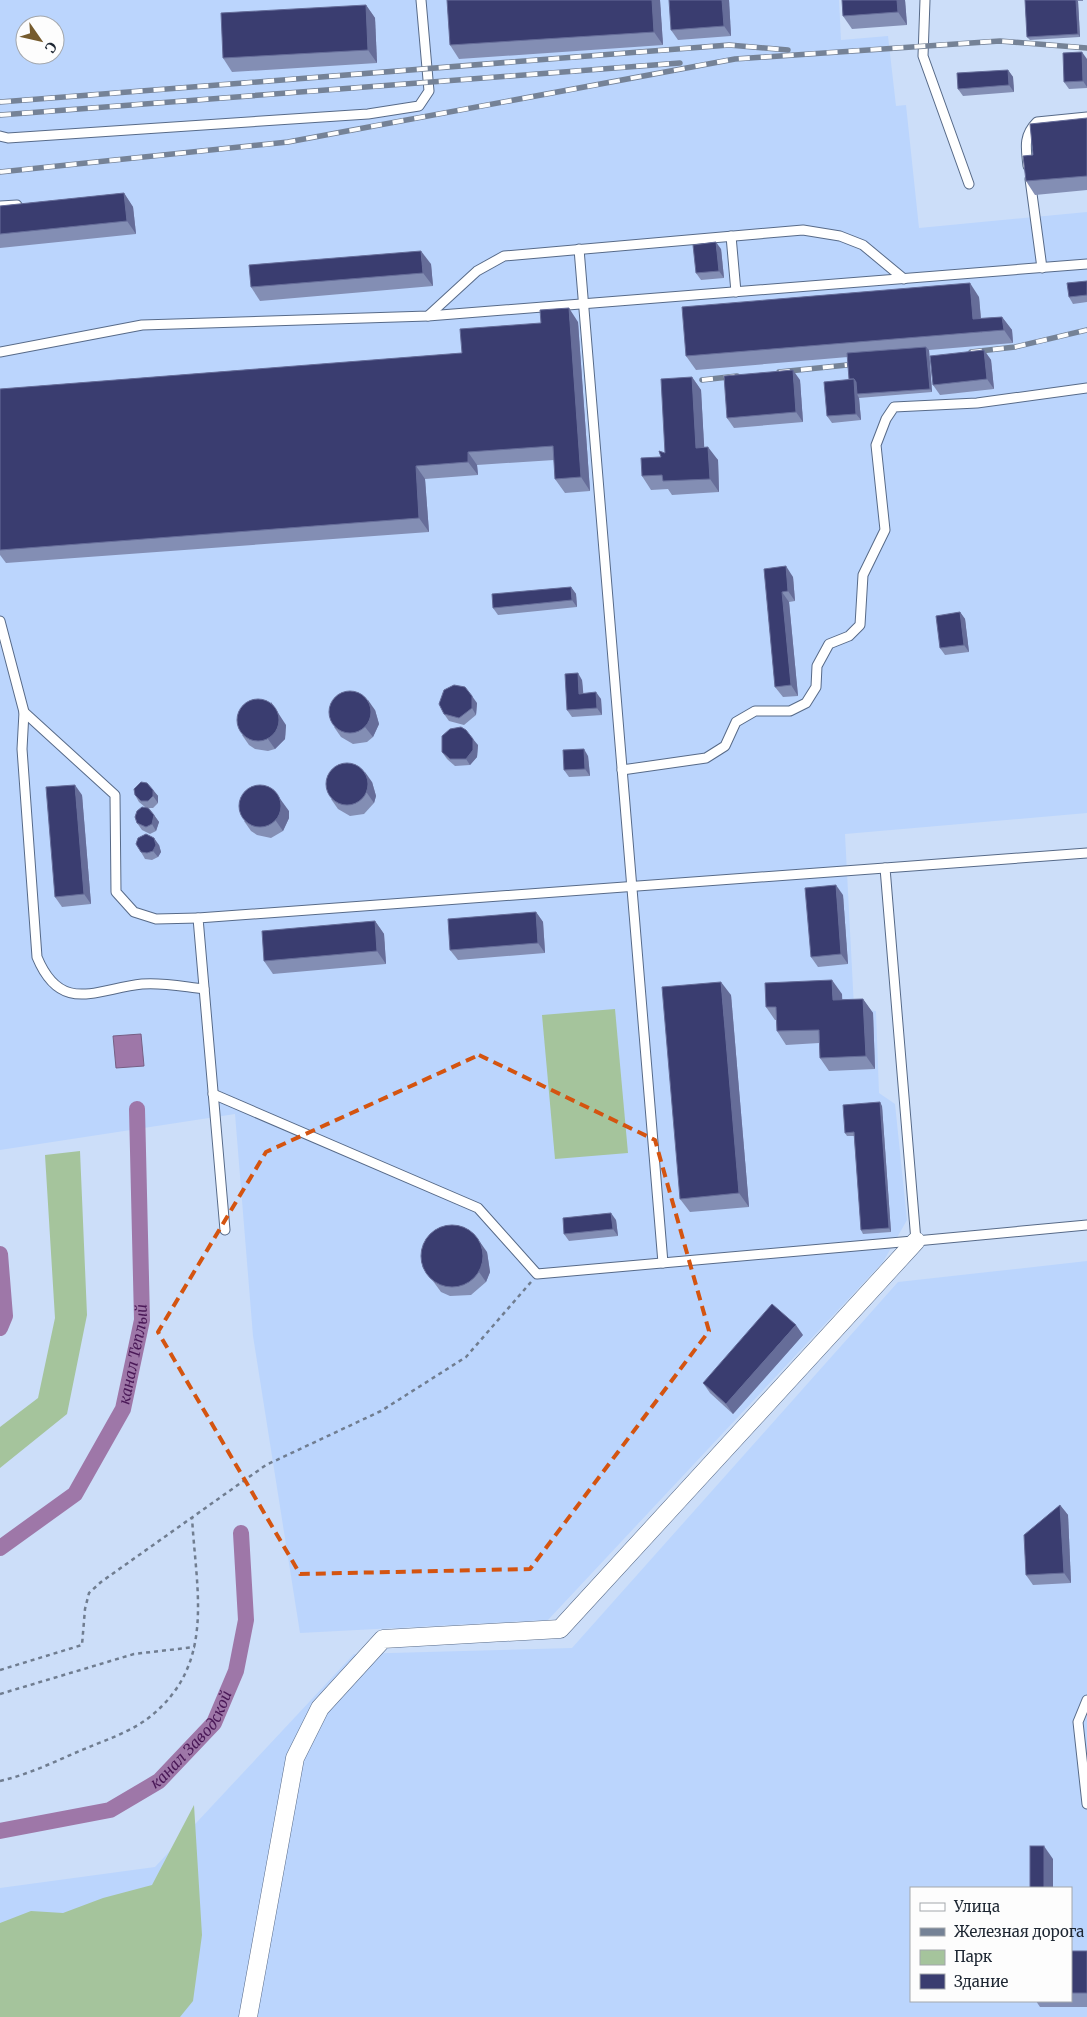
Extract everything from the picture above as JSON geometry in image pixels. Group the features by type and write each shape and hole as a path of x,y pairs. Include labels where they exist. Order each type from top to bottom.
{"street":[{"path":"248,2017 294,1758 320,1708 384,1639 560,1629 916,1241"}],"lane":[{"path":"0,136 8,138 368,114 419,106 429,91 422,0"},
{"path":"925,0 923,56 970,184"},
{"path":"1042,268 1025,141 1029,130 1037,122 1087,117"},
{"path":"0,206 30,204"},
{"path":"428,316 478,271 504,256 803,230 840,236 863,245 904,279"},
{"path":"730,236 736,292"},
{"path":"579,249 663,1263"},
{"path":"0,352 142,325 428,316 1087,264"},
{"path":"622,770 706,758 725,746 736,722 755,711 790,711 806,703 816,686 817,666 829,644 849,636 860,625 863,575 885,530 876,445 886,419 894,407 977,403 1087,388"},
{"path":"0,621 24,712 22,749 37,957 45,976 63,991 83,995 144,983 204,989"},
{"path":"24,712 115,795 116,892 134,912 156,919 198,918 1087,853"},
{"path":"886,868 916,1241"},
{"path":"198,918 224,1230"},
{"path":"213,1094 478,1208 537,1274 1087,1225"},
{"path":"1087,1700 1078,1722 1087,1804"}],"path":[{"path":"0,1670 82,1645 85,1609 89,1594 101,1582 266,1465 381,1411 466,1356 537,1274"},
{"path":"0,1781 16,1777 106,1740 149,1717 169,1698 185,1677 195,1647 198,1629 192,1517"},
{"path":"0,1694 134,1654 195,1647"}],"highlighted area":[{"path":"479,1055 655,1140 709,1331 530,1569 300,1574 158,1332 266,1152"}],"shaded area":[{"path":"0,0 839,0 841,40 888,36 896,106 906,105 919,228 1087,212 1087,813 845,834 854,1008 876,1011 879,1093 895,1104 907,1220 883,1262 548,1620 300,1633 253,1336 235,1114 0,1150"},
{"path":"141,1034 144,1066 116,1068 113,1036"},
{"path":"1087,1261 1087,2017 0,2017 0,1888 155,1867 354,1654 572,1648 898,1282"}],"green space":[{"path":"615,1009 628,1153 555,1159 542,1015"},
{"path":"80,1151 87,1315 67,1414 0,1468 0,1427 38,1398 55,1318 45,1155"},
{"path":"194,1805 202,1935 193,2001 180,2017 0,2017 0,1923 31,1911 63,1913 103,1898 152,1885"}],"building":[{"path":"447,0 652,0 654,32 450,45"},
{"path":"669,0 722,0 724,26 671,30"},
{"path":"842,0 897,0 898,12 843,16"},
{"path":"1025,0 1076,0 1078,34 1027,37"},
{"path":"366,5 368,50 223,58 221,13"},
{"path":"1082,52 1083,81 1064,82 1063,53"},
{"path":"1008,70 1009,85 958,89 957,73"},
{"path":"1087,118 1087,176 1026,181 1023,156 1033,155 1030,124"},
{"path":"124,193 127,221 0,234 0,206"},
{"path":"716,242 719,271 696,273 693,245"},
{"path":"421,251 423,273 251,287 249,265"},
{"path":"1087,281 1087,295 1069,297 1067,283"},
{"path":"970,283 973,319 1002,317 1004,330 686,356 682,307"},
{"path":"569,308 581,477 555,479 553,446 468,452 468,462 416,466 419,518 0,550 0,389 462,353 460,329 541,323 540,310"},
{"path":"926,347 930,389 857,394 856,382 854,379 849,379 847,353"},
{"path":"984,350 987,379 933,385 930,356"},
{"path":"793,370 796,412 727,418 724,376"},
{"path":"692,377 696,448 708,447 710,479 663,481 662,475 642,476 641,458 661,457 659,451 665,453 661,379"},
{"path":"854,379 856,414 827,416 824,382"},
{"path":"786,566 788,591 782,592 791,685 775,687 764,569"},
{"path":"571,587 572,600 493,608 492,594"},
{"path":"960,612 964,645 940,648 936,616"},
{"path":"578,673 579,694 596,692 597,708 567,710 565,674"},
{"path":"454,685 465,687 472,696 472,708 459,718 444,714 439,704 444,690"},
{"path":"346,691 354,691 365,697 371,712 365,727 354,733 346,733 335,727 329,716 329,708 335,697"},
{"path":"254,699 262,699 273,705 279,720 273,735 262,741 254,741 243,735 237,724 237,716 243,705"},
{"path":"461,727 473,739 473,750 466,759 450,759 442,752 442,736 450,729"},
{"path":"584,749 585,769 564,770 563,750"},
{"path":"343,763 351,763 362,769 368,784 362,799 351,805 343,805 332,799 326,788 326,780 332,769"},
{"path":"141,782 147,783 153,790 153,796 148,801 141,801 135,795 134,789"},
{"path":"75,785 84,894 55,897 46,787"},
{"path":"256,785 264,785 275,791 281,806 275,821 264,827 256,827 245,821 239,810 239,802 245,791"},
{"path":"142,807 148,808 154,815 152,824 146,827 137,823 135,817 137,811"},
{"path":"146,834 154,838 156,845 153,851 147,853 141,852 136,844 138,838"},
{"path":"836,885 841,954 811,957 805,888"},
{"path":"536,912 538,943 450,950 448,919"},
{"path":"375,921 377,951 264,961 262,931"},
{"path":"832,980 833,1000 863,999 866,1056 820,1058 819,1030 777,1031 776,1007 766,1007 765,983"},
{"path":"721,982 739,1193 680,1199 662,987"},
{"path":"880,1102 889,1228 861,1230 854,1132 845,1133 843,1105"},
{"path":"611,1213 613,1229 564,1234 563,1218"},
{"path":"452,1225 464,1228 474,1234 480,1244 483,1256 480,1268 474,1278 464,1284 452,1287 440,1284 430,1278 424,1268 421,1256 424,1244 430,1234 440,1228"},
{"path":"772,1304 796,1325 726,1404 703,1383"},
{"path":"1060,1505 1064,1573 1026,1575 1024,1535"},
{"path":"1030,1846 1044,1846 1044,1887 1030,1887"},
{"path":"1072,1951 1087,1951 1087,1993 1072,1993"}],"waterway":[{"name":"канал Теплый","path":"0,1548 75,1494 123,1409 142,1320 137,1109"},
{"name":"канал Теплый","path":"0,1254 5,1316 0,1328"},
{"name":"канал Заводской","path":"0,1831 110,1810 159,1781 214,1723 236,1671 246,1620 241,1533"}],"railway":[{"path":"0,172 288,142 735,59 1000,41 1087,48"},
{"path":"0,102 729,45 788,50"},
{"path":"0,115 680,63"},
{"path":"971,352 1015,347 1087,330"},
{"path":"779,372 847,365"},
{"path":"702,380 737,376"}]}
